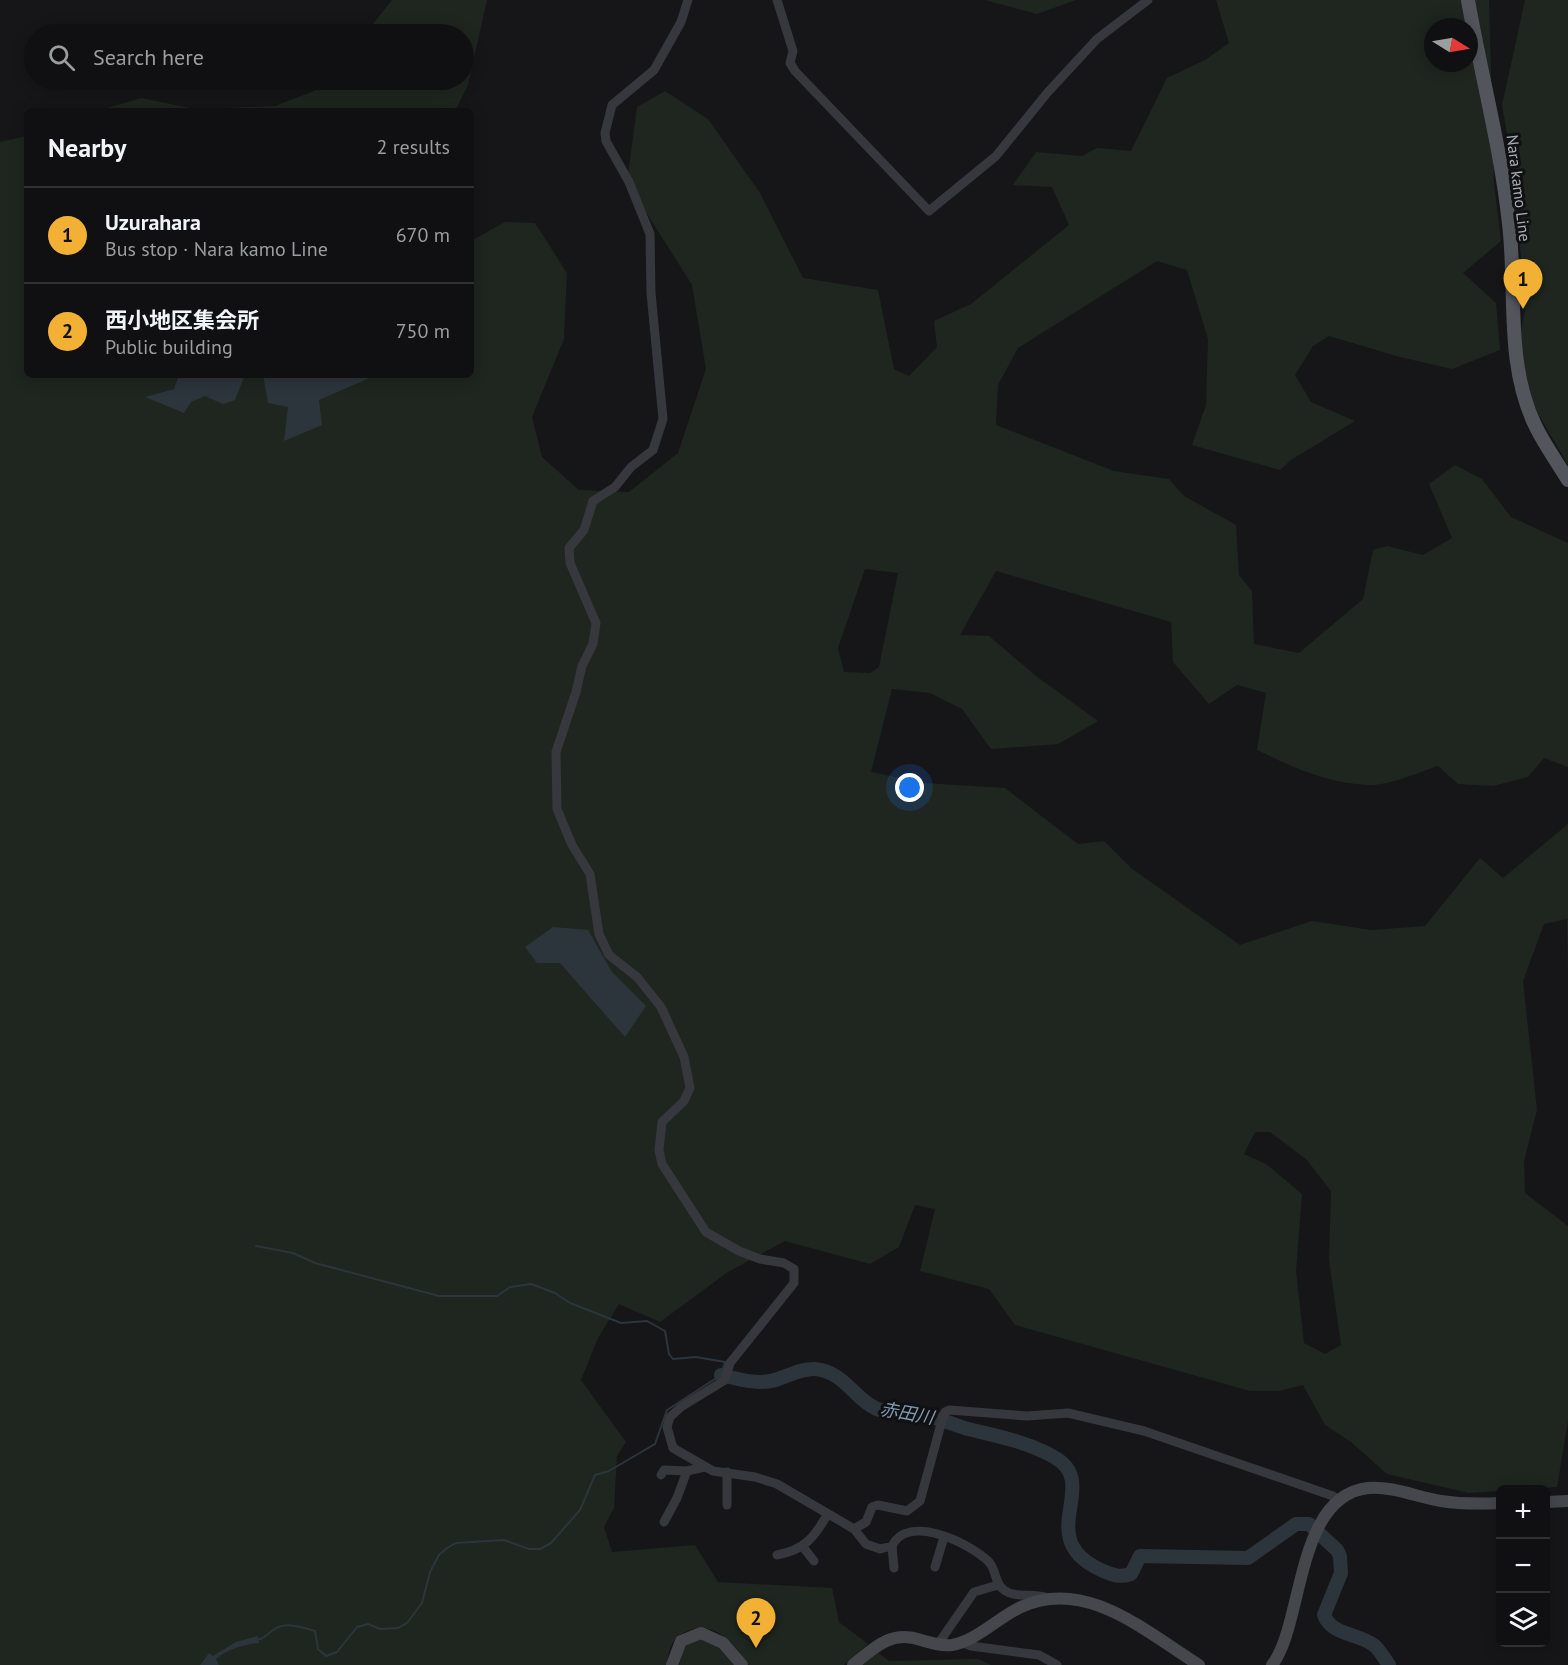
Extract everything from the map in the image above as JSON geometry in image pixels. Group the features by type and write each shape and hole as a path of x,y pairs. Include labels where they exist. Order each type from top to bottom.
{"main road":[{"name":"Nara kamo Line","path":"1468,0 1492,110 1509,225 1514,341 1519,373 1534,424 1568,480"},
{"path":"1272,1665 1284,1641 1300,1574 1314,1539 1338,1501 1361,1489 1382,1488 1455,1503 1496,1503"},
{"path":"1550,1502 1568,1501"},
{"path":"853,1665 878,1644 896,1635 938,1644 961,1642 1018,1608 1048,1598 1076,1598 1109,1609 1199,1665"},
{"path":"672,1665 681,1641 701,1633 723,1643 742,1665"}],"street":[{"path":"688,0 681,22 654,70 616,101 608,112 606,122 606,141 630,182 650,234 651,293 663,419 653,450 631,466 615,487 593,501 584,530 569,548 570,563 596,623 593,644 582,666 556,752 557,809 564,829 590,874 599,934 609,955 637,977 661,1007 684,1057 690,1088 684,1101 662,1122 659,1150 662,1164 706,1232 739,1251 760,1259 784,1263 794,1269 794,1283 730,1363 725,1380 681,1407 670,1417 667,1427 673,1448 705,1467 777,1484 826,1515 854,1529 866,1544 880,1549 892,1546 902,1533 925,1530 944,1537 990,1563 996,1572 998,1585 1011,1594 1038,1594 1048,1598"},
{"path":"777,0 793,51 790,63 795,71 929,211 996,156 1048,92 1096,39 1148,0"},
{"path":"854,1529 866,1522 872,1507 878,1505 907,1511 920,1501 941,1424 945,1412 949,1410 1027,1416 1068,1413 1144,1431 1333,1496 1338,1501"},
{"path":"661,1475 668,1468 687,1471 705,1467"},
{"path":"664,1522 677,1498 687,1471"},
{"path":"727,1472 727,1505"},
{"path":"777,1555 803,1547 815,1537 826,1515"},
{"path":"935,1567 944,1537"},
{"path":"892,1546 894,1568"},
{"path":"803,1547 814,1561"},
{"path":"938,1644 974,1592 998,1585"},
{"path":"961,1642 971,1646 1039,1655 1057,1665"}],"shaded area":[{"path":"392,0 487,0 474,58 474,24 373,24"},
{"path":"985,0 1076,0 1037,14"},
{"path":"1216,0 1489,0 1494,183 1501,241 1463,273 1496,303 1500,350 1452,369 1400,357 1329,336 1313,346 1295,375 1311,402 1355,421 1291,460 1280,470 1192,445 1206,405 1208,339 1187,270 1157,261 1018,348 998,385 996,425 1114,471 1169,479 1184,496 1236,525 1239,575 1252,591 1254,644 1299,653 1363,599 1373,550 1387,546 1423,555 1452,538 1429,484 1455,465 1482,479 1511,517 1568,543 1568,767 1544,758 1528,777 1493,786 1458,784 1438,766 1376,785 1352,784 1324,778 1257,750 1266,693 1237,685 1209,704 1173,662 1171,622 996,571 960,635 989,636 1036,676 1098,721 1058,744 991,749 962,709 930,693 892,689 871,772 924,783 1005,788 1078,844 1104,841 1131,868 1240,945 1312,921 1371,930 1425,926 1480,858 1503,878 1568,824 1568,973 1567,919 1544,924 1523,981 1537,1110 1524,1161 1525,1193 1568,1226 1568,1421 1557,1487 1496,1485 1496,1491 1469,1493 1387,1474 1351,1442 1325,1425 1303,1385 1279,1391 1250,1391 1015,1325 989,1289 920,1271 935,1209 915,1205 899,1247 870,1264 785,1241 728,1272 660,1322 619,1304 598,1338 581,1380 626,1442 617,1456 614,1508 604,1527 612,1552 695,1545 718,1582 832,1588 839,1622 868,1644 844,1665 749,1665 729,1641 713,1630 704,1628 683,1633 673,1642 667,1665 0,1665 0,142 24,137 24,378 474,378 474,239 505,222 535,223 567,273 564,339 532,417 542,457 579,490 629,492 678,453 706,369 692,285 627,182 637,107 665,91 708,119 760,193 803,278 878,290 894,369 909,376 937,347 934,321 971,304 1069,225 1052,187 1013,185 1036,152 1082,156 1097,148 1131,151 1167,78 1205,60 1229,43","holes":["865,569 898,573 879,667 870,673 844,672 838,648","1255,1132 1270,1132 1306,1159 1331,1191 1329,1260 1341,1345 1325,1354 1304,1343 1296,1271 1302,1194 1266,1164 1244,1154"]},
{"path":"1525,0 1568,0 1568,465 1536,410 1525,379 1520,339 1525,310 1519,233 1508,173 1514,174 1502,105"},
{"path":"466,90 456,108 222,108 275,106 314,91"},
{"path":"141,98 190,108 107,108"},
{"path":"178,378 244,378 235,400 223,404 205,396 191,402 184,413 145,397 174,389"},
{"path":"264,378 370,378 319,400 322,425 284,441 288,407 268,403"},
{"path":"553,927 588,930 612,972 646,1006 625,1037 560,963 537,963 525,947"},
{"path":"258,1636 259,1643 236,1648 220,1656 216,1659 219,1665 200,1665 209,1653 213,1656 236,1642"},
{"path":"697,1637 721,1646 737,1665 679,1665 686,1643"},
{"path":"876,1651 889,1661 978,1659 991,1665 859,1665"}],"waterway":[{"name":"赤田川","path":"256,1246 293,1253 315,1263 439,1296 497,1296 510,1287 531,1284 555,1293 570,1303 621,1323 647,1321 665,1331 669,1354 673,1359 696,1357 725,1362 721,1375 667,1410 655,1444 609,1471 595,1475 580,1510 551,1543 540,1549 529,1549 504,1540 456,1543 439,1555 430,1572 422,1603 407,1623 398,1628 380,1629 368,1624 357,1627 337,1652 326,1656 318,1649 315,1631 299,1627 288,1625 278,1627 257,1640"},
{"name":"赤田川","path":"721,1375 746,1381 764,1382 804,1370 825,1371 841,1380 868,1404 880,1410 926,1415 1034,1447 1054,1457 1067,1468 1072,1482 1068,1527 1071,1543 1081,1557 1113,1575 1131,1574 1140,1556 1248,1558 1296,1524 1309,1524 1337,1550 1340,1556 1341,1573 1324,1615 1328,1622 1339,1631 1375,1646 1389,1665"}],"place":[{"name":"Uzurahara","path":"1523,309"},
{"name":"西小地区集会所","path":"756,1648"}]}
